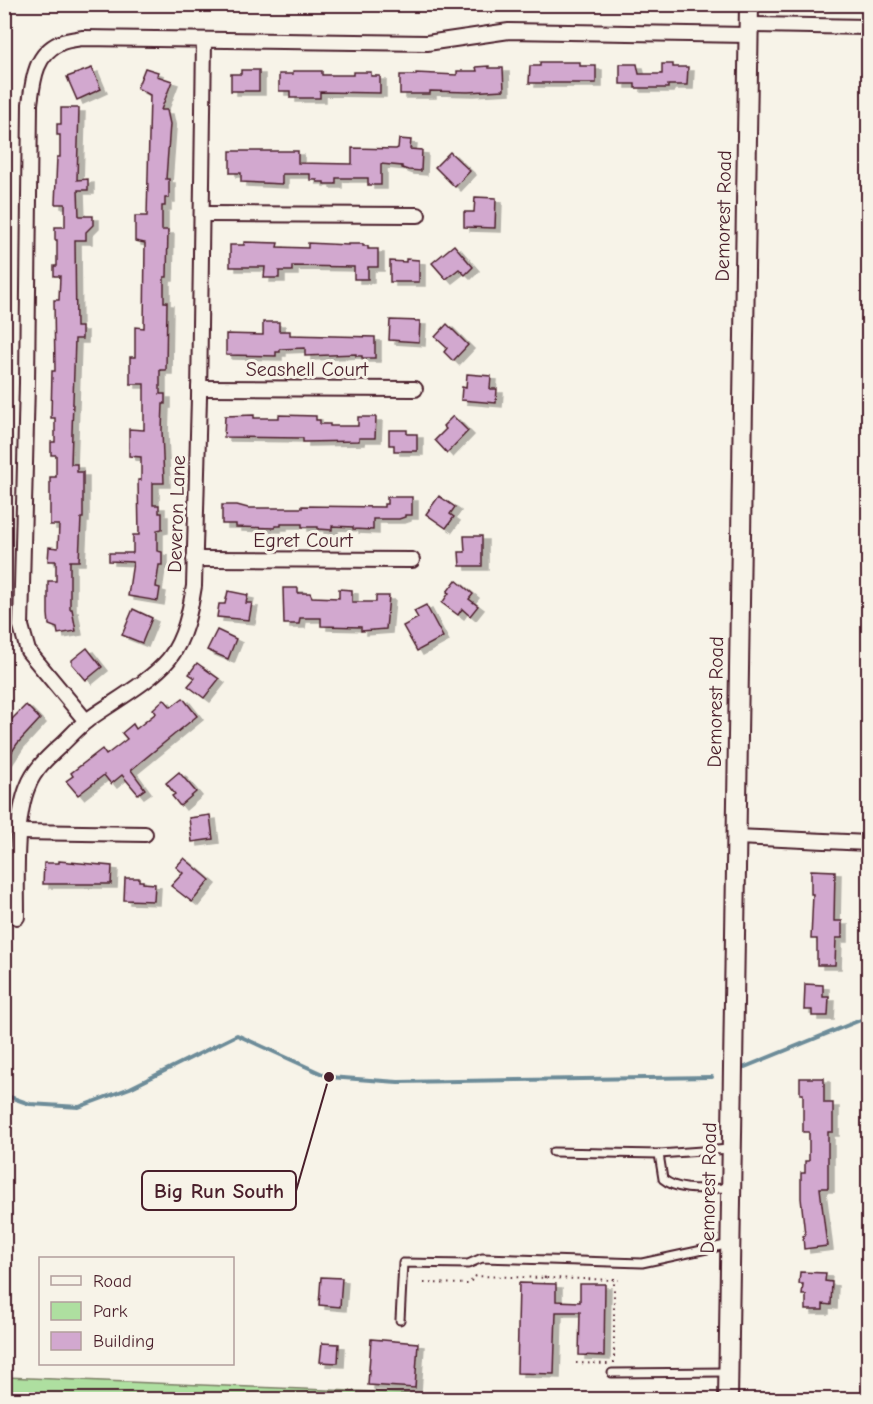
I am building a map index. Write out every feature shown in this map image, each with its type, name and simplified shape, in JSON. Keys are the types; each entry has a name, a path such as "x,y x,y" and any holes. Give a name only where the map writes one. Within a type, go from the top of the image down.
{"street":[{"name":"Demorest Road","path":"728,1400 749,4"},
{"path":"86,721 28,651 21,626 27,393 30,104 36,66 49,50 60,43 83,38 427,43 509,31 868,27"},
{"name":"Deveron Lane","path":"16,917 20,832 28,784 37,770 86,721 169,659 182,637 190,611 194,586 199,388 204,41"},
{"path":"202,214 418,215"},
{"name":"Seashell Court","path":"199,388 415,389"},
{"name":"Egret Court","path":"194,560 412,560"},
{"path":"20,832 145,834"},
{"path":"736,837 868,843"}],"lane":[{"path":"553,1152 659,1154 731,1149"},
{"path":"659,1154 663,1179 669,1184 684,1188 731,1188"},
{"path":"400,1320 403,1263 468,1264 482,1258 642,1263 730,1244"},
{"path":"612,1373 728,1372"}],"path":[{"path":"424,1282 468,1284 476,1276 619,1280"},
{"path":"544,1277 544,1284"},
{"path":"576,1363 614,1364 614,1279"}],"green space":[{"path":"5,1377 550,1399 5,1400"}],"building":[{"path":"540,62 580,62 580,66 596,66 596,83 529,83 530,66 540,66"},
{"path":"620,64 637,64 639,74 662,74 662,64 688,67 687,85 668,85 668,88 635,88 635,84 620,84"},
{"path":"489,66 489,68 503,68 504,90 430,91 430,94 400,94 400,75 416,75 416,73 457,75 457,71 477,71 476,67"},
{"path":"92,68 101,89 77,100 67,77"},
{"path":"145,68 158,72 157,76 172,81 161,110 167,110 170,124 166,179 169,179 169,198 165,198 165,206 162,206 162,230 168,230 167,277 164,277 164,302 167,302 166,370 160,370 160,394 165,394 162,430 164,483 153,483 153,505 159,505 159,513 162,513 162,529 157,530 157,551 162,552 162,565 159,565 156,587 160,588 158,601 128,596 133,562 109,561 109,553 133,553 133,535 139,535 138,480 141,480 141,457 129,456 129,429 144,430 144,384 130,384 130,357 135,357 135,327 144,328 145,243 135,241 135,216 147,216 150,95 137,88"},
{"path":"241,70 259,70 259,91 231,91 231,74 241,74"},
{"path":"293,71 322,71 322,75 353,75 353,72 371,72 371,76 380,76 380,93 320,92 320,98 290,98 290,91 279,91 279,74 293,74"},
{"path":"61,108 79,108 77,180 88,179 88,190 78,190 79,216 93,216 93,225 86,232 86,240 75,240 76,327 82,327 82,339 75,339 71,464 77,464 77,472 83,472 83,518 81,518 79,561 70,561 70,609 72,609 76,631 58,634 57,628 49,625 48,614 48,581 56,581 56,561 48,561 49,547 58,548 59,525 50,525 50,477 56,477 56,455 51,455 51,442 55,442 55,418 51,418 52,371 55,371 54,300 59,300 60,276 54,276 54,266 57,266 55,227 65,227 65,204 55,204 57,157 60,157 60,135 57,135 57,124 61,124"},
{"path":"399,139 411,140 410,149 422,150 421,171 381,164 381,185 368,185 368,178 336,178 336,184 324,184 317,180 310,180 310,174 282,174 282,184 241,182 241,173 230,173 230,151 298,151 298,163 352,164 352,148 396,149"},
{"path":"450,152 470,171 455,187 435,167"},
{"path":"475,197 496,198 495,228 464,227 464,212 474,212"},
{"path":"244,242 278,243 277,247 308,248 308,243 363,244 363,246 368,246 368,249 378,249 378,267 368,267 368,279 354,279 354,267 292,266 292,271 279,271 279,278 264,278 265,267 230,267 230,245 244,245"},
{"path":"454,245 473,267 465,275 459,269 446,279 432,263"},
{"path":"406,259 419,260 419,282 390,282 390,261 406,262"},
{"path":"390,320 420,321 419,342 389,340"},
{"path":"263,322 279,322 279,331 290,331 290,335 375,337 375,358 362,358 356,354 305,356 305,348 280,349 280,352 276,352 276,356 226,355 226,334 263,335"},
{"path":"447,324 468,345 453,361 444,352 447,348 435,337"},
{"path":"467,374 491,376 490,389 497,389 496,403 461,400 462,387 466,388"},
{"path":"254,415 254,418 279,418 279,415 316,416 320,424 330,424 330,426 358,426 358,417 376,417 375,438 359,438 359,441 303,442 303,438 224,437 225,416"},
{"path":"453,416 468,431 447,453 435,440 446,429 443,426"},
{"path":"389,430 407,430 407,434 417,434 417,451 394,451 394,445 389,445"},
{"path":"439,496 455,507 450,514 454,517 446,528 426,514"},
{"path":"387,497 412,497 412,515 405,515 399,519 373,519 373,530 332,526 332,530 318,529 318,527 302,527 302,524 281,524 275,528 236,527 236,524 222,524 222,505 248,508 384,507 384,504 387,504"},
{"path":"464,536 482,536 482,566 460,566 459,552 465,552"},
{"path":"456,580 473,594 469,599 478,606 470,616 462,609 458,615 442,603"},
{"path":"283,588 298,588 298,593 310,593 312,597 339,598 339,589 352,590 352,602 376,602 376,596 389,596 386,629 361,631 361,627 321,626 321,618 300,618 299,624 284,624"},
{"path":"228,591 248,595 246,603 252,603 249,620 217,617 219,604 225,604"},
{"path":"426,605 443,637 417,651 403,626 418,618 414,611"},
{"path":"133,609 152,618 142,643 122,635"},
{"path":"217,630 236,639 228,659 207,650"},
{"path":"87,648 102,667 86,680 72,664 72,660"},
{"path":"197,663 219,679 204,698 188,686 195,678 189,674"},
{"path":"183,698 197,716 131,770 145,789 138,794 122,775 111,784 104,775 78,795 66,781 73,776 71,773 102,749 106,755 127,739 122,733 133,724 136,729 156,713 153,709 164,699 171,707"},
{"path":"26,705 40,719 17,744 4,764 4,727"},
{"path":"179,772 196,792 180,806 172,796 175,794 166,783"},
{"path":"210,815 213,839 192,842 189,818"},
{"path":"184,858 210,880 192,902 171,886 183,873 176,867"},
{"path":"59,861 112,866 111,884 43,884 44,863 59,863"},
{"path":"811,870 835,871 834,921 842,921 842,938 836,938 835,965 817,965 817,939 811,939 813,894 811,894"},
{"path":"125,878 139,878 139,881 143,883 155,884 154,901 124,900"},
{"path":"805,984 823,985 823,997 829,997 828,1016 812,1016 812,1010 804,1010"},
{"path":"800,1078 824,1078 824,1103 833,1103 833,1132 828,1132 828,1188 820,1188 827,1246 804,1249 801,1173 805,1173 805,1161 809,1161 809,1132 803,1132 803,1094 800,1094"},
{"path":"800,1272 826,1273 825,1281 832,1282 831,1305 823,1304 823,1310 806,1310 806,1295 802,1295 803,1284 799,1284"},
{"path":"321,1277 342,1278 340,1307 319,1305"},
{"path":"519,1283 556,1284 556,1301 580,1302 580,1284 605,1284 604,1356 579,1355 580,1312 556,1312 554,1374 517,1373"},
{"path":"371,1339 418,1343 415,1388 368,1385"},
{"path":"322,1343 339,1344 338,1363 320,1362"}],"waterway":[{"path":"745,1067 868,1017"},
{"path":"4,1095 30,1104 79,1107 130,1088 237,1035 329,1077 398,1082 712,1077"}],"place":[{"name":"Big Run South","path":"329,1077"}]}
